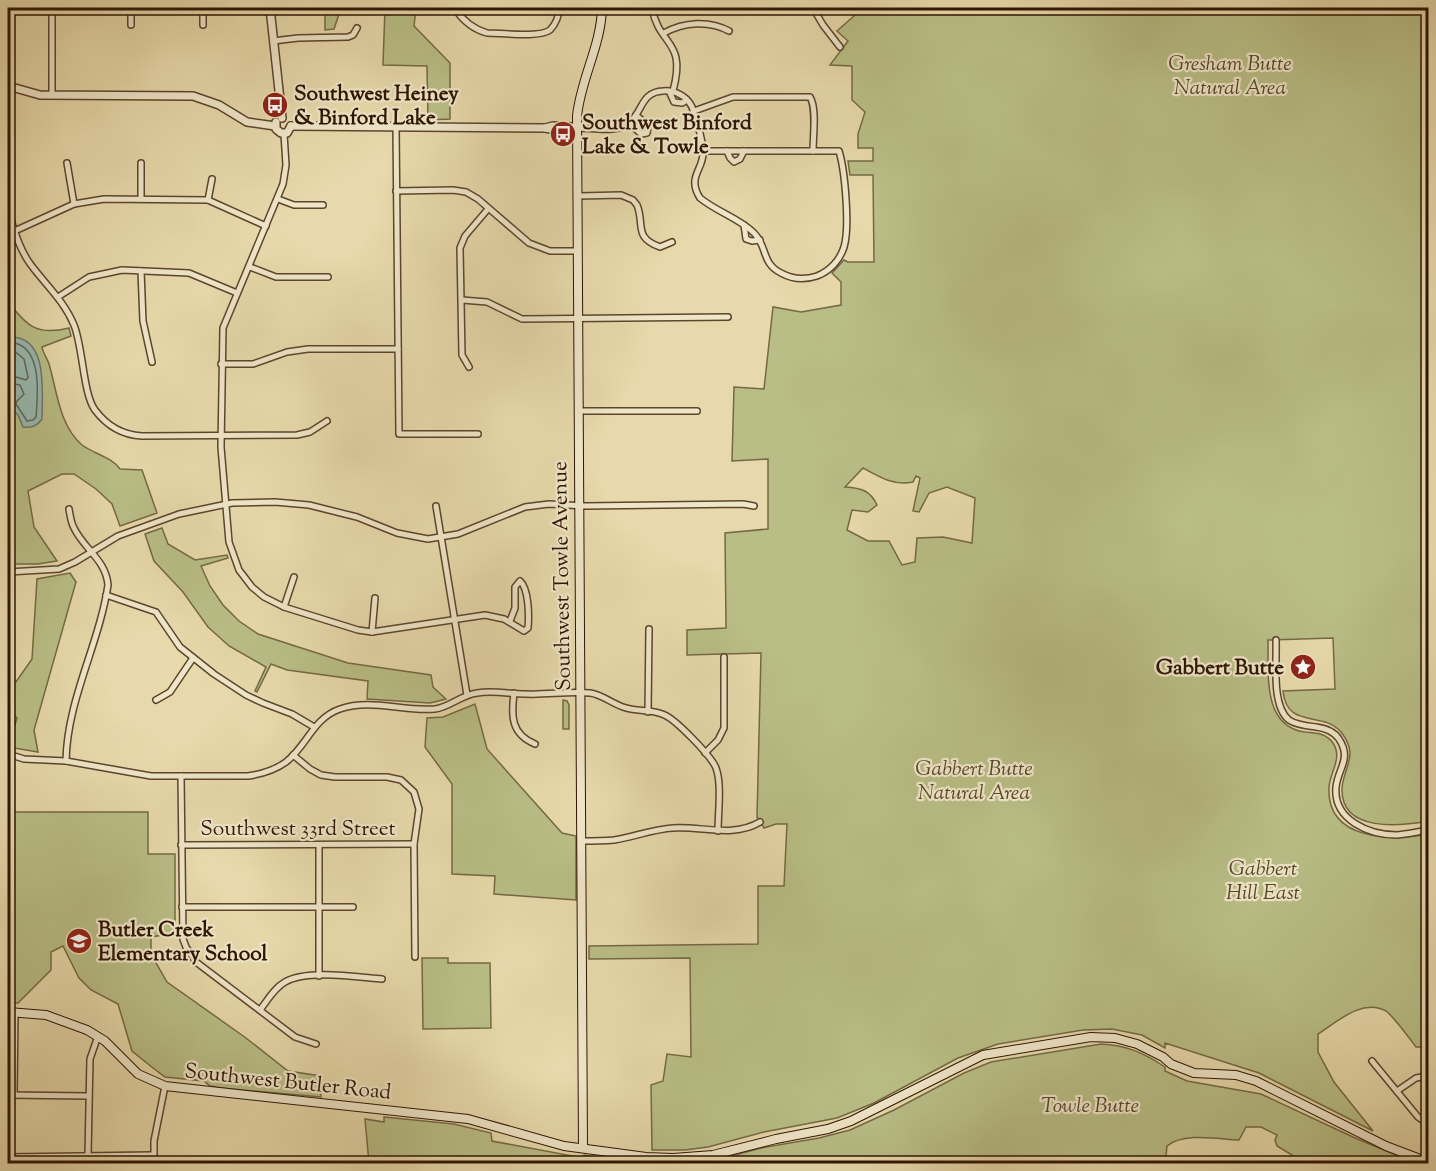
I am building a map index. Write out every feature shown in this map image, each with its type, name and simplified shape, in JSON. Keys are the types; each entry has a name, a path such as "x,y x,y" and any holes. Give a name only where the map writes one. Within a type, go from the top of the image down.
{"main road":[{"name":"Southwest Towle Avenue","path":"583,1148 578,505 578,128 579,100 598,41 602,8"},
{"name":"Southwest Butler Road","path":"11,1012 46,1015 98,1036 138,1074 165,1086 468,1119 555,1144 646,1157 673,1158 713,1155 828,1129 851,1121 983,1055 1102,1037 1137,1044 1163,1057 1171,1064 1194,1073 1236,1075 1256,1081 1386,1146 1428,1162"}],"street":[{"path":"52,8 52,95"},
{"path":"130,25 131,8"},
{"path":"203,8 204,25"},
{"path":"270,8 282,118"},
{"path":"456,10 469,25 487,33 538,34 550,30 555,24 559,8"},
{"path":"652,8 655,20 674,50 677,60 678,71 671,91 674,102 682,103 687,100"},
{"path":"813,8 823,26 840,47"},
{"path":"664,33 688,24 718,25 729,31"},
{"path":"273,41 348,37 354,35 357,28"},
{"path":"8,86 32,94 193,96 219,105 247,122 275,126"},
{"path":"291,126 613,128 629,123 649,94 671,91 687,100 694,111 703,151 694,179 697,193 704,201 744,225 760,240 770,266 790,277 815,277 834,264 844,247 846,232 845,173 839,151 703,151"},
{"path":"694,111 733,97 810,97 813,108 813,151"},
{"path":"629,123 641,134 647,133 648,126 636,115"},
{"path":"275,126 282,118"},
{"path":"282,118 288,120 291,126"},
{"path":"275,126 278,132 284,134"},
{"path":"284,134 291,126"},
{"path":"396,127 399,434 478,434"},
{"path":"284,134 286,170 278,199 223,328 221,434 224,504 229,543 239,570 258,592 284,607 358,630 372,632 485,615 510,621 524,631 528,628 525,587 520,581 515,587 515,608 510,621"},
{"path":"727,151 729,158 734,162 740,159 744,151"},
{"path":"67,163 74,204"},
{"path":"141,163 141,199"},
{"path":"208,200 212,179"},
{"path":"396,191 460,191 472,195 537,247 578,251"},
{"path":"579,196 628,197 637,205 641,231 647,241 660,247 672,242"},
{"path":"8,234 74,204 104,199 208,200 266,226"},
{"path":"278,199 294,205 323,205"},
{"path":"469,367 462,355 460,248 462,242 488,209"},
{"path":"8,210 14,231 27,259 58,297 76,330 89,394 95,410 120,432 142,436 297,435 310,432 327,421"},
{"path":"744,225 746,239 760,240"},
{"path":"250,267 276,277 328,277"},
{"path":"58,297 83,280 115,270 189,273 237,293"},
{"path":"141,270 142,321 153,363"},
{"path":"462,300 487,302 522,319 728,317"},
{"path":"221,364 253,364 287,352 308,349 398,349"},
{"path":"578,411 697,411"},
{"path":"8,572 59,569 118,536 179,514 224,504 254,502 309,505 357,517 406,536 428,539 458,534 525,507 549,504 743,504 754,506"},
{"path":"436,506 467,695"},
{"path":"66,761 70,717 106,595 107,577 100,562 73,527 69,509"},
{"path":"284,607 294,577"},
{"path":"106,595 156,612 175,641 193,658 246,695 292,714 314,727"},
{"path":"372,632 375,598"},
{"path":"648,712 649,629"},
{"path":"1276,640 1276,692 1285,715 1289,720 1300,724 1330,731 1338,736 1345,751 1336,786 1343,813 1358,825 1386,834 1408,834 1428,830"},
{"path":"705,753 718,740 724,728 724,657"},
{"path":"156,700 170,692 193,658"},
{"path":"8,754 24,759 66,761 139,774 248,776 262,774 281,765 293,755 314,727 325,717 350,706 370,704 436,709 467,695 489,691 524,694 580,692 597,694 624,707 662,714 674,720 705,753 713,763 718,775 718,831"},
{"path":"514,693 512,713 516,727 522,739 535,744"},
{"path":"293,755 321,775 387,777 401,780 414,792 419,809 414,844 415,957"},
{"path":"181,776 183,939 190,955 207,971 295,1037 316,1044"},
{"path":"581,841 613,840 671,828 718,831 747,828 760,822"},
{"name":"Southwest 33rd Street","path":"181,845 414,844"},
{"path":"319,845 319,976"},
{"path":"183,907 354,907"},
{"path":"260,1010 277,988 296,977 358,975 382,979"},
{"path":"11,1012 11,1094 88,1096"},
{"path":"88,1155 90,1059 98,1036"},
{"path":"1372,1061 1418,1118 1428,1124"},
{"path":"1397,1091 1416,1078 1428,1076"},
{"path":"154,1164 152,1155 165,1086"},
{"path":"8,1157 26,1160 88,1155 152,1155"}],"green space":[{"path":"325,8 341,8 334,29 325,30"},
{"path":"385,8 416,8 414,26 450,63 450,119 428,120 427,66 383,65"},
{"path":"863,8 1428,8 1428,821 1389,825 1362,820 1351,813 1344,803 1342,789 1350,755 1347,740 1333,726 1291,711 1283,691 1335,689 1333,638 1268,640 1270,695 1274,708 1291,728 1324,735 1336,749 1336,760 1329,787 1331,805 1338,818 1364,833 1380,836 1428,834 1428,1047 1416,1047 1386,1011 1377,1008 1359,1009 1318,1034 1318,1052 1334,1082 1373,1131 1259,1073 1165,1043 1165,1048 1142,1035 1112,1029 1083,1030 998,1044 958,1058 874,1103 837,1118 764,1132 708,1147 652,1150 651,1085 663,1081 667,1054 691,1057 690,958 589,959 589,946 758,944 758,886 784,886 787,824 776,824 764,828 757,817 761,653 687,655 687,630 726,628 725,533 768,529 768,459 732,461 734,387 764,389 773,307 801,312 841,305 841,282 832,273 844,260 874,262 873,175 850,175 848,161 873,161 873,148 858,148 858,134 865,112 852,100 852,66 830,65 848,41 837,31","holes":["863,468 887,480 899,483 913,482 916,476 920,478 913,511 919,512 929,493 947,487 975,498 972,543 943,537 917,538 915,562 902,565 889,541 868,541 847,530 852,510 868,512 877,505 864,491 845,487"]},
{"path":"8,301 33,327 48,331 69,328 71,336 42,347 68,428 82,445 112,461 120,469 142,470 157,513 120,526 112,504 96,489 74,474 62,474 28,491 34,527 57,561 38,564 8,564"},
{"path":"162,528 168,544 195,560 227,555 228,558 201,566 210,586 223,605 239,621 258,634 348,663 431,675 433,687 446,699 430,703 367,699 368,681 287,670 271,664 257,692 255,691 266,667 229,646 208,627 183,592 154,561 145,534"},
{"path":"70,573 76,582 34,730 38,752 8,747 17,718 8,708 8,693 13,686 8,680 8,675 16,682 32,659 37,579"},
{"path":"563,700 569,705 569,729 563,729"},
{"path":"475,704 487,749 562,833 576,836 576,900 494,894 495,876 452,874 452,784 425,747 427,718 443,717"},
{"name":"Butler Creek Elementary School","path":"8,812 148,812 148,854 175,854 175,933 151,937 151,954 167,982 288,1071 321,1076 321,1097 221,1088 210,1086 204,1081 165,1077 132,1051 118,1004 91,990 79,978 63,946 51,952 51,970 18,1003 8,1003"},
{"path":"422,958 448,958 448,963 490,963 491,1028 423,1029"},
{"name":"Towle Butte","path":"1101,1044 1119,1046 1142,1054 1165,1067 1165,1071 1187,1081 1261,1094 1355,1138 1416,1163 1305,1163 1277,1146 1275,1140 1277,1135 1261,1127 1246,1127 1239,1140 1202,1137 1174,1142 1167,1146 1168,1163 705,1163 761,1148 850,1130 964,1073 991,1062"},
{"path":"384,1117 454,1124 491,1133 492,1141 583,1158 584,1155 634,1163 369,1163 365,1119 384,1122"}],"water":[{"path":"8,337 21,339 31,345 37,355 42,380 42,419 32,427 23,427 18,415 8,405"}],"place":[{"name":"Southwest Heiney & Binford Lake","path":"275,105"},
{"name":"Southwest Binford Lake & Towle","path":"563,134"},
{"name":"Gabbert Butte","path":"1303,667"},
{"name":"Butler Creek Elementary School","path":"79,941"}],"park label":[{"name":"Gresham Butte Natural Area","path":"1230,75"},
{"name":"Gabbert Butte Natural Area","path":"974,780"},
{"name":"Gabbert Hill East","path":"1263,880"}]}
